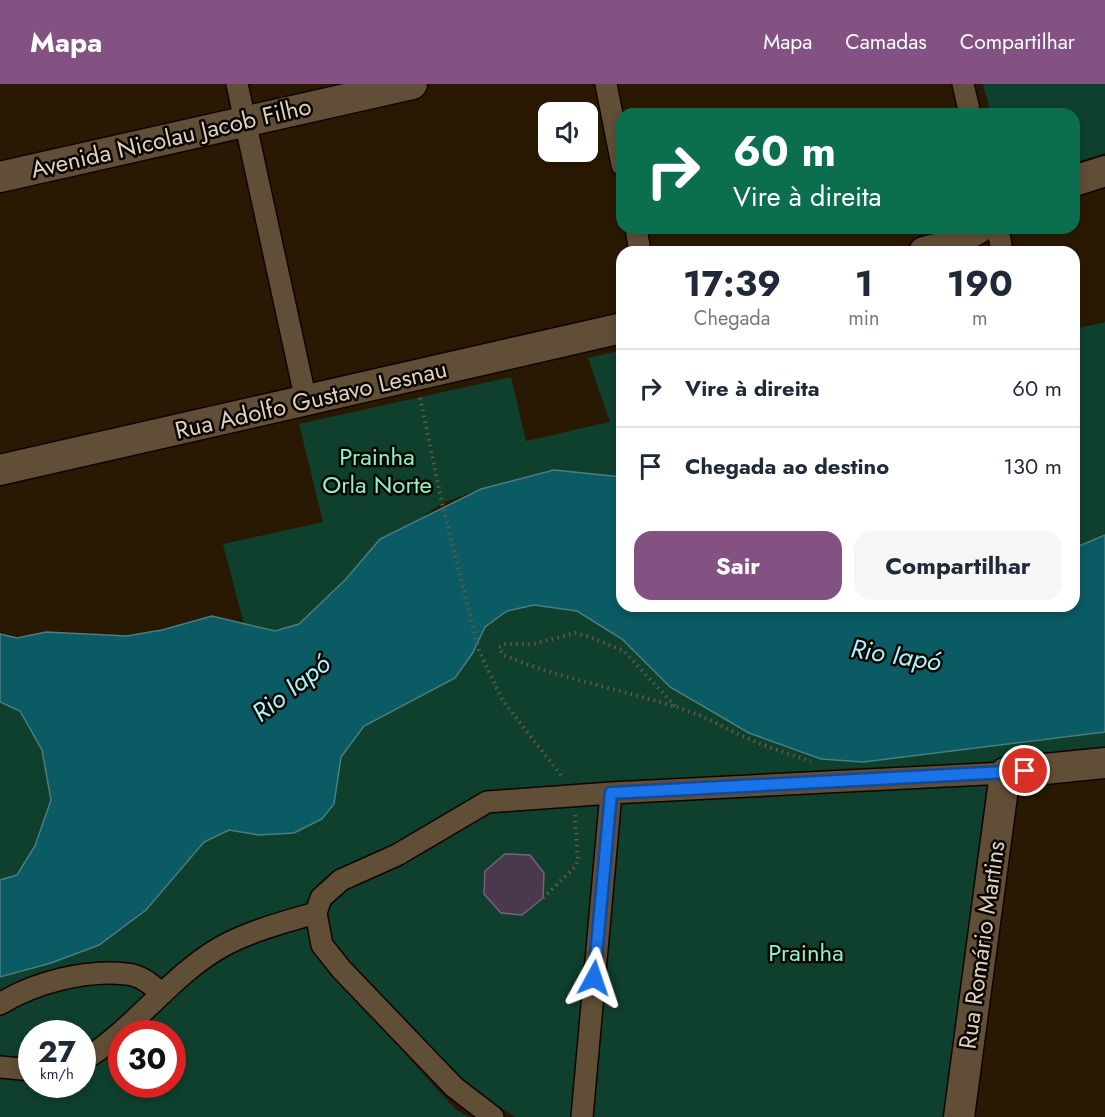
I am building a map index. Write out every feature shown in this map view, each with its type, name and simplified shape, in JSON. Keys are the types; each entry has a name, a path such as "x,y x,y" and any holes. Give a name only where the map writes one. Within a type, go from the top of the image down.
{"street":[{"path":"237,84 306,401"},
{"name":"Avenida Nicolau Jacob Filho","path":"0,177 412,84"},
{"path":"606,84 616,135"},
{"path":"963,84 969,108"},
{"path":"1080,179 1105,171"},
{"path":"946,246 969,234"},
{"name":"Rua Adolfo Gustavo Lesnau","path":"0,470 616,329"},
{"path":"493,1117 454,1087 341,969 322,945 316,914 321,898 341,880 397,855 487,802 611,793 1005,773 1105,763"},
{"name":"Rua Romário Martins","path":"959,1117 1005,773"},
{"path":"582,1117 611,793"},
{"path":"96,1051 221,947 253,933 316,914"},
{"path":"0,1004 15,995 35,988 91,975 126,974 147,981 162,994"},
{"path":"0,1067 18,1069"}],"path":[{"path":"414,377 442,503 479,651"},
{"path":"675,706 624,651 590,637 575,633 533,644 504,644 500,647 503,655 537,669 675,706 782,753 822,764 829,769 834,782"}],"green space":[{"path":"983,84 1105,84 1105,153 1080,161 1080,108 989,108"},
{"path":"1105,322 1105,535 1080,545 1080,328"},
{"name":"Prainha Orla Norte","path":"616,351 616,476 554,470 481,489 442,503 420,519 380,539 346,579 299,624 275,631 244,624 223,544 323,522 299,424 511,377 526,441 610,422 588,358"},
{"path":"534,605 577,611 622,639 670,687 749,733 1058,739 1105,732 1105,760 487,798 313,910 315,954 455,1109 469,1117 0,1117 0,978 51,963 99,945 146,910 204,842 229,830 259,835 334,804 341,757 364,726 455,678 472,654 485,627 507,611"},
{"path":"0,702 20,711 42,750 51,800 35,846 17,875 0,880"},
{"name":"Prainha","path":"995,781 953,1117 516,1117 476,1094 334,944 325,915 331,900 349,884 430,850 488,813 513,808"}],"water":[{"name":"Rio Iapó","path":"554,470 616,476 616,612 1080,612 1080,545 1105,535 1105,732 863,762 821,759 749,733 670,687 622,639 577,611 534,605 507,611 485,627 472,654 455,678 364,726 341,757 334,804 322,819 294,833 259,835 229,830 204,842 146,910 99,945 51,963 0,977 0,880 17,875 35,846 51,800 42,750 20,711 0,702 0,634 17,638 46,632 127,636 162,630 212,616 275,631 299,624 346,579 380,539 481,489"}],"building":[{"path":"505,854 530,855 544,873 543,898 522,915 501,913 484,894 485,871"}],"route":[{"path":"594,978 611,793 1025,771"}]}
